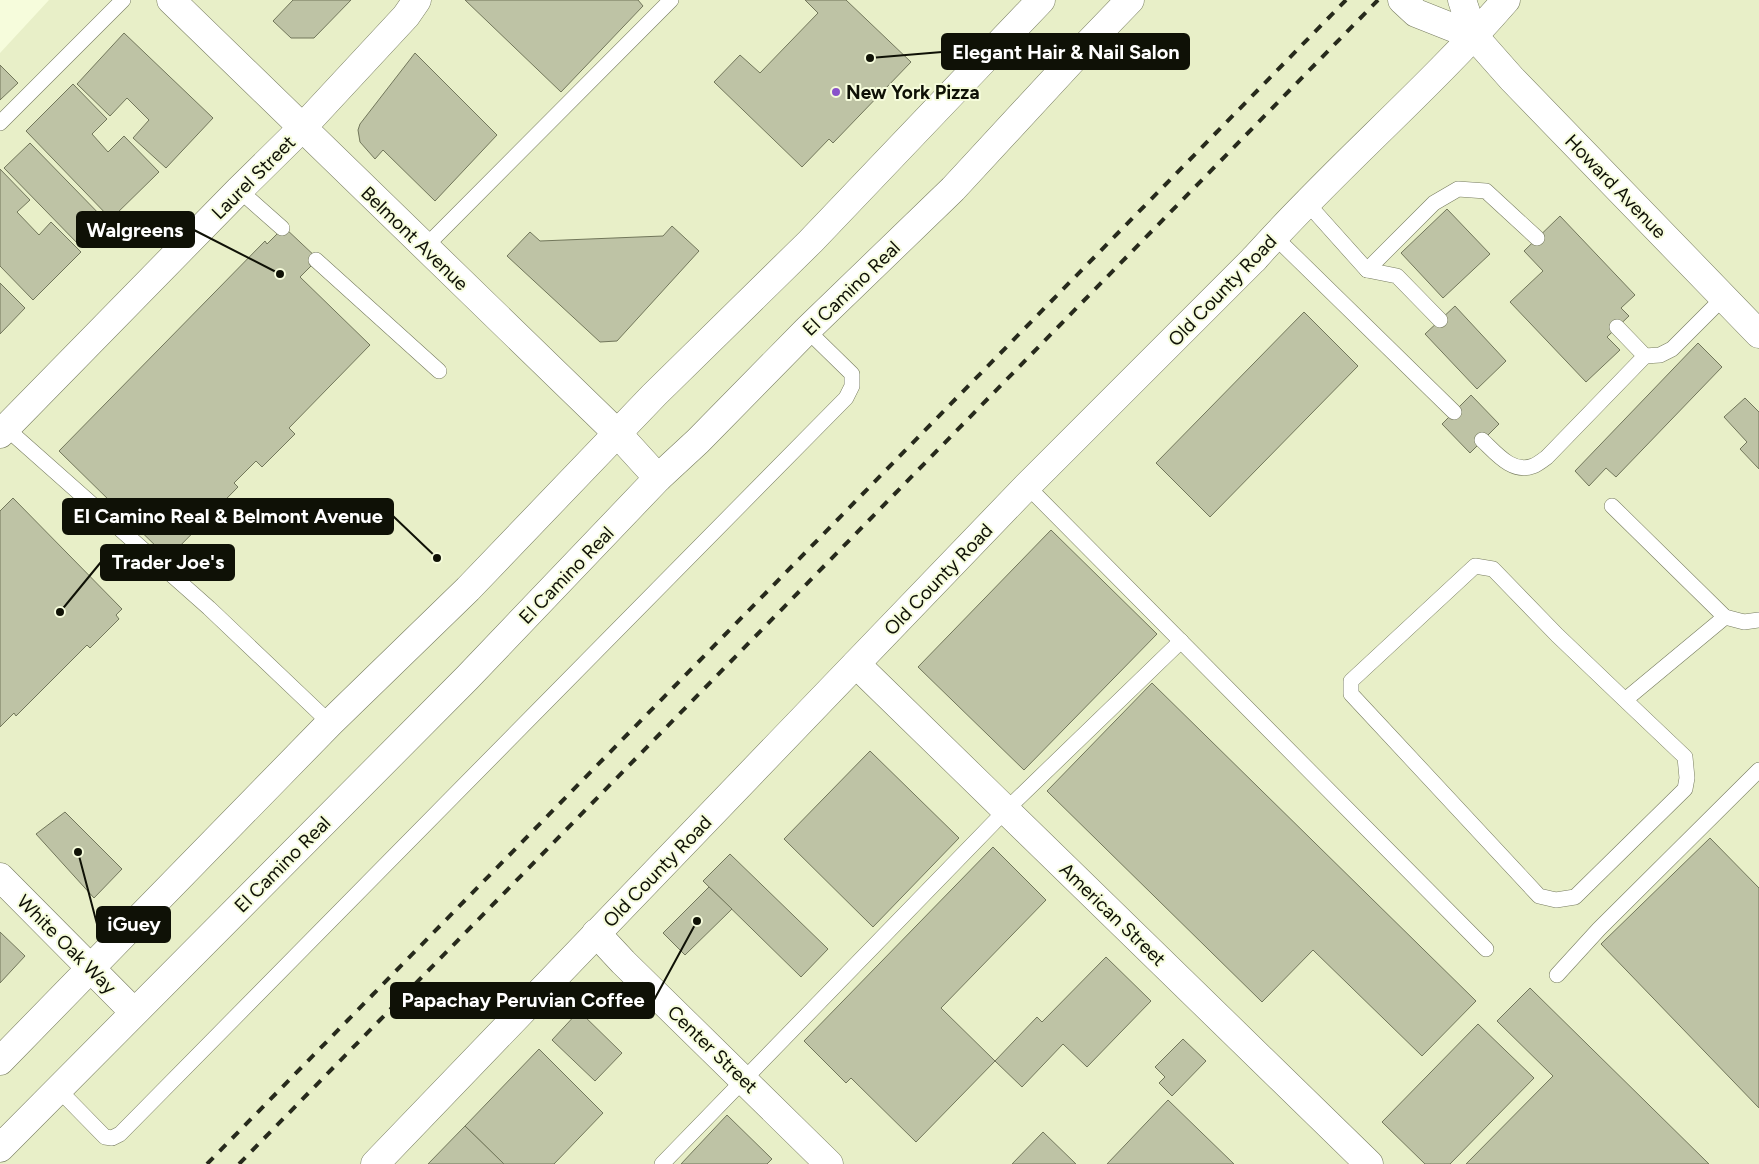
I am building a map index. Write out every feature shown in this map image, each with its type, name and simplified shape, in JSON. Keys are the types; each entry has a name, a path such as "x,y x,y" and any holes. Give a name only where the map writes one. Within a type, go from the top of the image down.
{"street":[{"name":"Belmont Avenue","path":"171,0 617,433 658,478"},
{"name":"Laurel Street","path":"3,431 302,128 406,16 417,0"},
{"path":"0,1061 330,723 468,589 617,433 818,234 1041,0"},
{"name":"El Camino Real","path":"0,1148 467,678 658,478 698,441 807,330 953,189 1130,0"},
{"name":"Howard Avenue","path":"1402,0 1416,13 1474,36"},
{"name":"Howard Avenue","path":"1462,0 1474,36 1512,79 1759,334"},
{"name":"Old County Road","path":"375,1164 1027,486 1474,36 1506,0"},
{"name":"American Street","path":"856,664 1369,1164"},
{"name":"White Oak Way","path":"0,877 134,1012"},
{"name":"Center Street","path":"596,933 623,962 830,1164"}],"lane":[{"path":"0,123 123,0"},
{"path":"425,247 670,0"},
{"path":"1367,270 1434,203 1458,189 1486,191 1537,238"},
{"path":"239,190 282,228"},
{"path":"1307,203 1367,270 1397,276 1440,320"},
{"path":"1274,236 1454,412"},
{"path":"316,260 438,371"},
{"path":"1482,440 1505,462 1517,467 1533,466 1547,457 1645,356 1660,355 1672,350 1724,297"},
{"path":"1617,327 1645,356"},
{"path":"58,1089 105,1137 112,1138 120,1134 134,1120 846,398 852,386 852,374 807,330"},
{"path":"3,431 209,608 330,723"},
{"path":"1027,486 1486,949"},
{"path":"1612,506 1725,617 1744,622 1759,620"},
{"path":"1475,566 1493,569 1557,635 1625,700 1685,757 1687,778 1685,789 1575,897 1556,900 1539,896 1351,694 1350,681 1475,566"},
{"path":"1625,700 1725,617"},
{"path":"662,1164 743,1078 1006,810 1181,641"},
{"path":"1557,975 1599,929 1759,770"}],"shaded area":[{"path":"49,0 1759,0 1759,1164 0,1164 0,53"}],"building":[{"path":"293,0 351,0 314,38 291,38 273,21"},
{"path":"465,0 638,0 643,6 561,92"},
{"path":"805,0 846,0 911,62 833,143 829,139 802,167 714,82 740,55 760,73 818,13"},
{"path":"124,33 213,118 166,168 133,138 149,120 127,98 110,116 77,84"},
{"path":"415,53 497,135 435,201 383,150 375,159 360,142 358,130 360,124"},
{"path":"0,65 18,83 0,100"},
{"path":"73,84 107,119 92,134 108,152 124,136 159,172 111,219 26,131"},
{"path":"30,143 107,222 81,247 4,168"},
{"path":"0,169 30,200 17,212 39,235 51,222 81,252 33,300 0,266"},
{"path":"1447,209 1490,254 1443,298 1401,253"},
{"path":"1560,216 1635,295 1621,308 1629,316 1607,337 1620,350 1586,382 1510,302 1543,271 1524,251"},
{"path":"672,226 699,251 617,341 600,342 507,256 530,232 540,241 663,236"},
{"path":"284,227 318,259 300,277 370,345 289,428 295,434 262,467 256,461 234,483 238,487 168,558 59,451 265,241 267,244"},
{"path":"0,283 25,308 0,334"},
{"path":"1455,306 1506,361 1477,389 1425,334"},
{"path":"1304,312 1358,366 1210,517 1156,463"},
{"path":"1698,343 1722,367 1616,477 1606,468 1589,486 1575,471"},
{"path":"1471,395 1499,424 1470,453 1442,424"},
{"path":"1745,398 1759,412 1759,469 1740,449 1747,442 1724,417"},
{"path":"13,498 122,609 116,615 119,619 90,648 87,645 16,716 14,713 0,727 0,511"},
{"path":"1051,530 1157,634 1024,770 918,667"},
{"path":"1152,683 1476,1001 1422,1056 1313,950 1262,1002 1047,791"},
{"path":"870,751 959,838 873,927 784,839"},
{"path":"65,812 122,869 94,898 36,834"},
{"path":"1710,838 1759,888 1759,1108 1601,944"},
{"path":"993,847 1046,900 941,1008 995,1061 916,1142 851,1078 846,1083 804,1041"},
{"path":"730,854 828,949 801,977 703,881"},
{"path":"709,887 732,909 685,955 663,933"},
{"path":"0,932 25,956 0,983"},
{"path":"1106,957 1151,1001 1087,1067 1063,1044 1022,1087 995,1061 1037,1017 1042,1022"},
{"path":"1530,988 1709,1164 1466,1164 1553,1076 1497,1021"},
{"path":"579,1011 622,1053 595,1081 552,1040"},
{"path":"1478,1024 1534,1078 1450,1164 1425,1164 1382,1122"},
{"path":"1183,1039 1206,1061 1172,1096 1159,1083 1165,1077 1155,1067"},
{"path":"539,1049 603,1113 554,1164 504,1164 465,1126"},
{"path":"1168,1100 1234,1164 1107,1164"},
{"path":"727,1115 772,1159 767,1164 681,1164"},
{"path":"465,1126 504,1164 428,1164"},
{"path":"1043,1132 1076,1164 1012,1164"}],"railway":[{"path":"207,1164 1346,0"},
{"path":"239,1164 1378,0"}],"place":[{"name":"Elegant Hair & Nail Salon","path":"870,58"},
{"name":"New York Pizza","path":"836,92"},
{"name":"Walgreens","path":"280,274"},
{"name":"El Camino Real & Belmont Avenue","path":"437,558"},
{"name":"Trader Joe's","path":"60,612"},
{"name":"iGuey","path":"78,852"},
{"name":"Papachay Peruvian Coffee","path":"697,921"}]}
